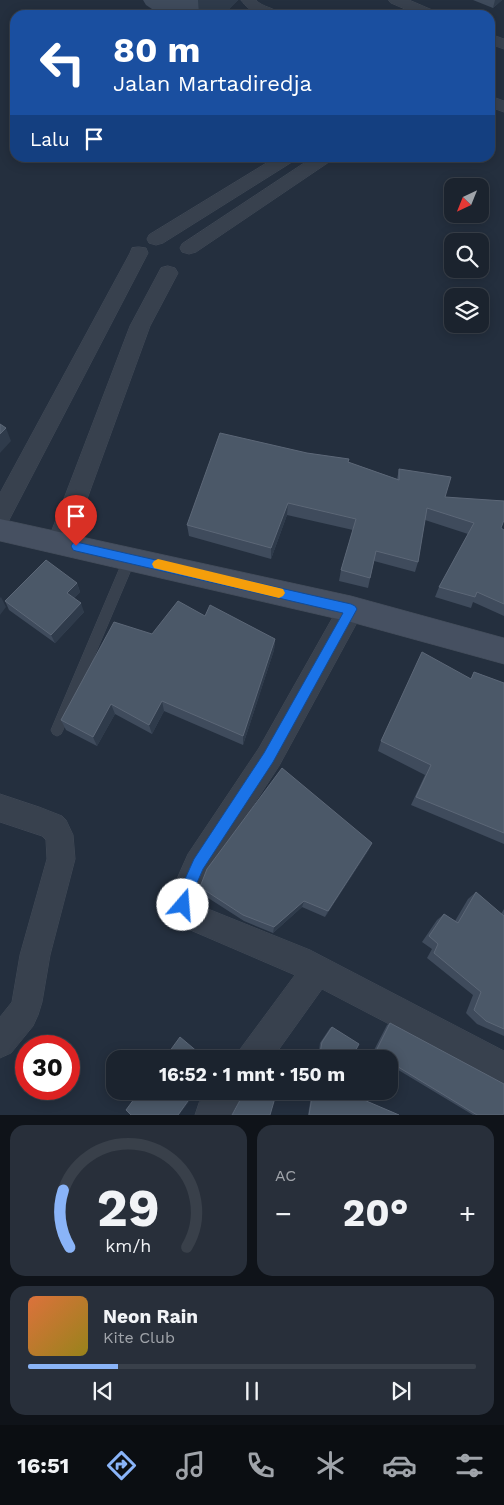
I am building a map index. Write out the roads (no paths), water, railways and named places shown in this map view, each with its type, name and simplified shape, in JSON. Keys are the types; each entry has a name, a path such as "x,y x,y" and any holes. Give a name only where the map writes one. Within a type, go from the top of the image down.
{"main road":[{"path":"0,530 351,609 504,651"}],"street":[{"path":"248,0 254,7 262,10"},
{"path":"396,0 420,10"},
{"path":"0,515 79,363 145,244 280,162"},
{"path":"189,248 317,162"},
{"path":"139,253 140,262 154,272 168,273 185,266 191,257 189,248 176,238 156,239"},
{"path":"59,543 140,326 168,273"},
{"path":"105,319 140,326"},
{"path":"351,609 269,757 202,858 183,899 183,905 198,919 299,961 504,1068"},
{"path":"0,808 46,822 57,831 62,843 61,859 35,955 27,1002 22,1015 0,1042"},
{"path":"259,1050 317,970"},
{"path":"211,1115 222,1100"}],"lane":[{"path":"57,730 130,558"}]}
